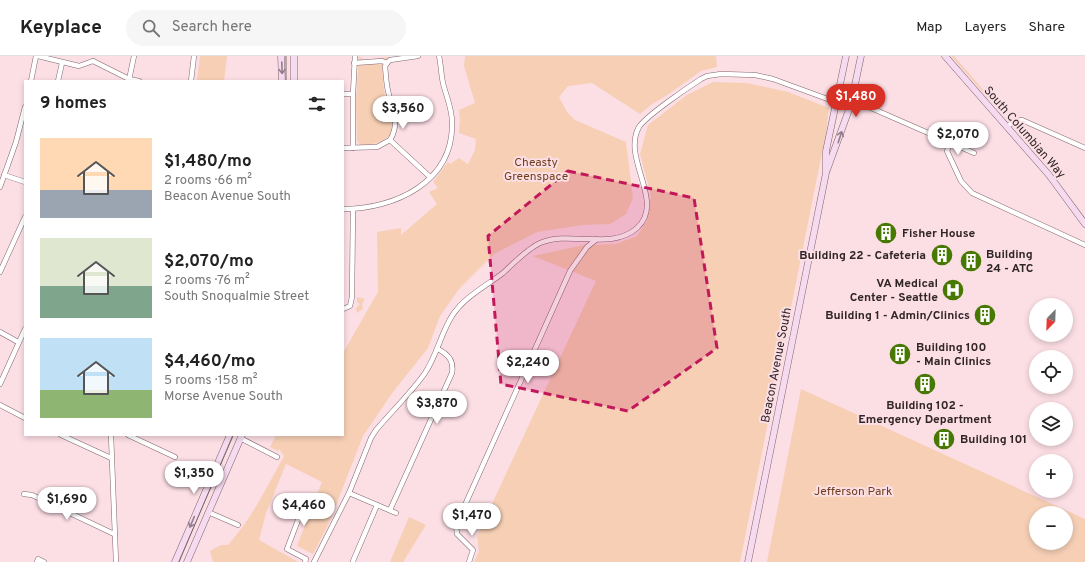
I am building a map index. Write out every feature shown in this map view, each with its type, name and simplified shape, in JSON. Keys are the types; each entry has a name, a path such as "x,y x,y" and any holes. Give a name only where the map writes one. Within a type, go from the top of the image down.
{"main road":[{"path":"282,56 282,80"},
{"path":"294,56 294,80"},
{"name":"Beacon Avenue South","path":"826,173 826,151 846,56"},
{"name":"Beacon Avenue South","path":"748,562 826,173 851,104 861,56"},
{"name":"South Columbian Way","path":"945,56 1058,186 1085,224"},
{"path":"175,562 230,436"},
{"path":"187,562 241,437"}],"street":[{"path":"31,80 37,56 79,66 94,58 129,80 134,56"},
{"path":"191,80 194,56"},
{"path":"353,148 354,56"},
{"path":"344,148 377,147 390,140 394,134 396,120 387,87 385,66 390,60 418,56"},
{"path":"344,209 379,206 402,198 421,186 439,166 448,149 452,128 451,109 443,83 439,56"},
{"path":"354,63 382,61 387,63"},
{"path":"58,80 62,63"},
{"path":"314,562 349,493 376,430 419,380 438,349 448,323 457,310 540,243 559,238 597,239 624,236 637,228 641,224 646,211 647,197 635,154 634,146 637,132 648,117 701,79 707,76 721,74 755,75 779,81 837,102 862,104 974,153"},
{"path":"344,94 353,94"},
{"path":"0,187 20,132 24,112"},
{"path":"1007,126 1016,121 1022,120 1085,148"},
{"path":"390,140 430,177"},
{"path":"950,143 947,151 961,181 972,194 1085,245"},
{"path":"4,175 24,182"},
{"path":"344,309 350,306 352,296 353,209"},
{"path":"0,272 24,219"},
{"path":"468,562 473,550 457,534 455,528 570,271 587,247 597,239"},
{"path":"0,332 18,342"},
{"path":"0,384 18,342 24,333"},
{"path":"390,510 452,373 451,360 448,355 438,349"},
{"path":"0,404 24,417"},
{"path":"63,436 111,458"},
{"path":"111,436 116,562"},
{"path":"130,436 176,457"},
{"path":"241,437 277,457"},
{"path":"349,493 396,513"},
{"path":"24,494 32,495 114,534"},
{"path":"305,562 306,559 287,549 306,499"},
{"path":"354,561 377,505"},
{"path":"208,512 238,525"},
{"path":"37,562 38,559 44,562"}],"highlighted area":[{"path":"568,171 694,198 717,348 628,411 501,384 488,236"}],"green space":[{"path":"200,56 227,56 224,80 197,80"},
{"path":"359,56 364,60 389,57 382,65 383,84 385,96 394,118 394,126 388,137 382,141 368,145 360,145 357,141 356,102"},
{"name":"Cheasty Greenspace","path":"465,56 716,56 717,67 701,71 652,104 640,114 592,83 568,86 559,97 567,112 575,120 626,142 633,198 626,214 610,224 582,225 537,232 494,254 459,289 440,316 428,348 393,392 363,436 329,523 313,554 297,546 322,482 286,464 266,513 259,540 298,562 213,562 210,551 221,545 228,545 237,535 259,502 284,456 279,449 278,451 270,447 276,436 344,436 344,351 378,292 377,232 401,228 401,235 437,204 429,192 438,188 433,182 448,162 450,164 459,158 468,164 475,150 476,139 459,133 459,110 475,103 464,66"},
{"path":"951,56 954,56 992,100 990,100"},
{"path":"713,82 747,83 788,92 829,108 826,133 740,562 474,562 479,551 477,536 596,281 533,256 584,245 616,244 637,236 647,221 651,196 640,154 648,125 687,95"},
{"path":"357,297 365,299 362,304 363,309 357,313 356,308 360,304 357,302"},
{"name":"Jefferson Park","path":"801,389 1029,493 1029,498 1039,498 1057,506 1029,506 1029,550 1073,550 1073,514 1085,519 1085,562 767,562"},
{"path":"409,517 426,525 403,562 390,562"}],"tram line":[{"path":"286,56 286,80"},
{"path":"179,562 233,436"}],"place":[{"name":"Fisher House","path":"886,233"},
{"name":"Building 22 - Cafeteria","path":"942,255"},
{"name":"Building 24 - ATC","path":"971,261"},
{"name":"VA Medical Center - Seattle","path":"953,290"},
{"name":"Building 1 - Admin/Clinics","path":"985,315"},
{"name":"Building 100 - Main Clinics","path":"900,354"},
{"name":"Building 102 - Emergency Department","path":"925,384"},
{"name":"Building 101","path":"944,439"}]}
